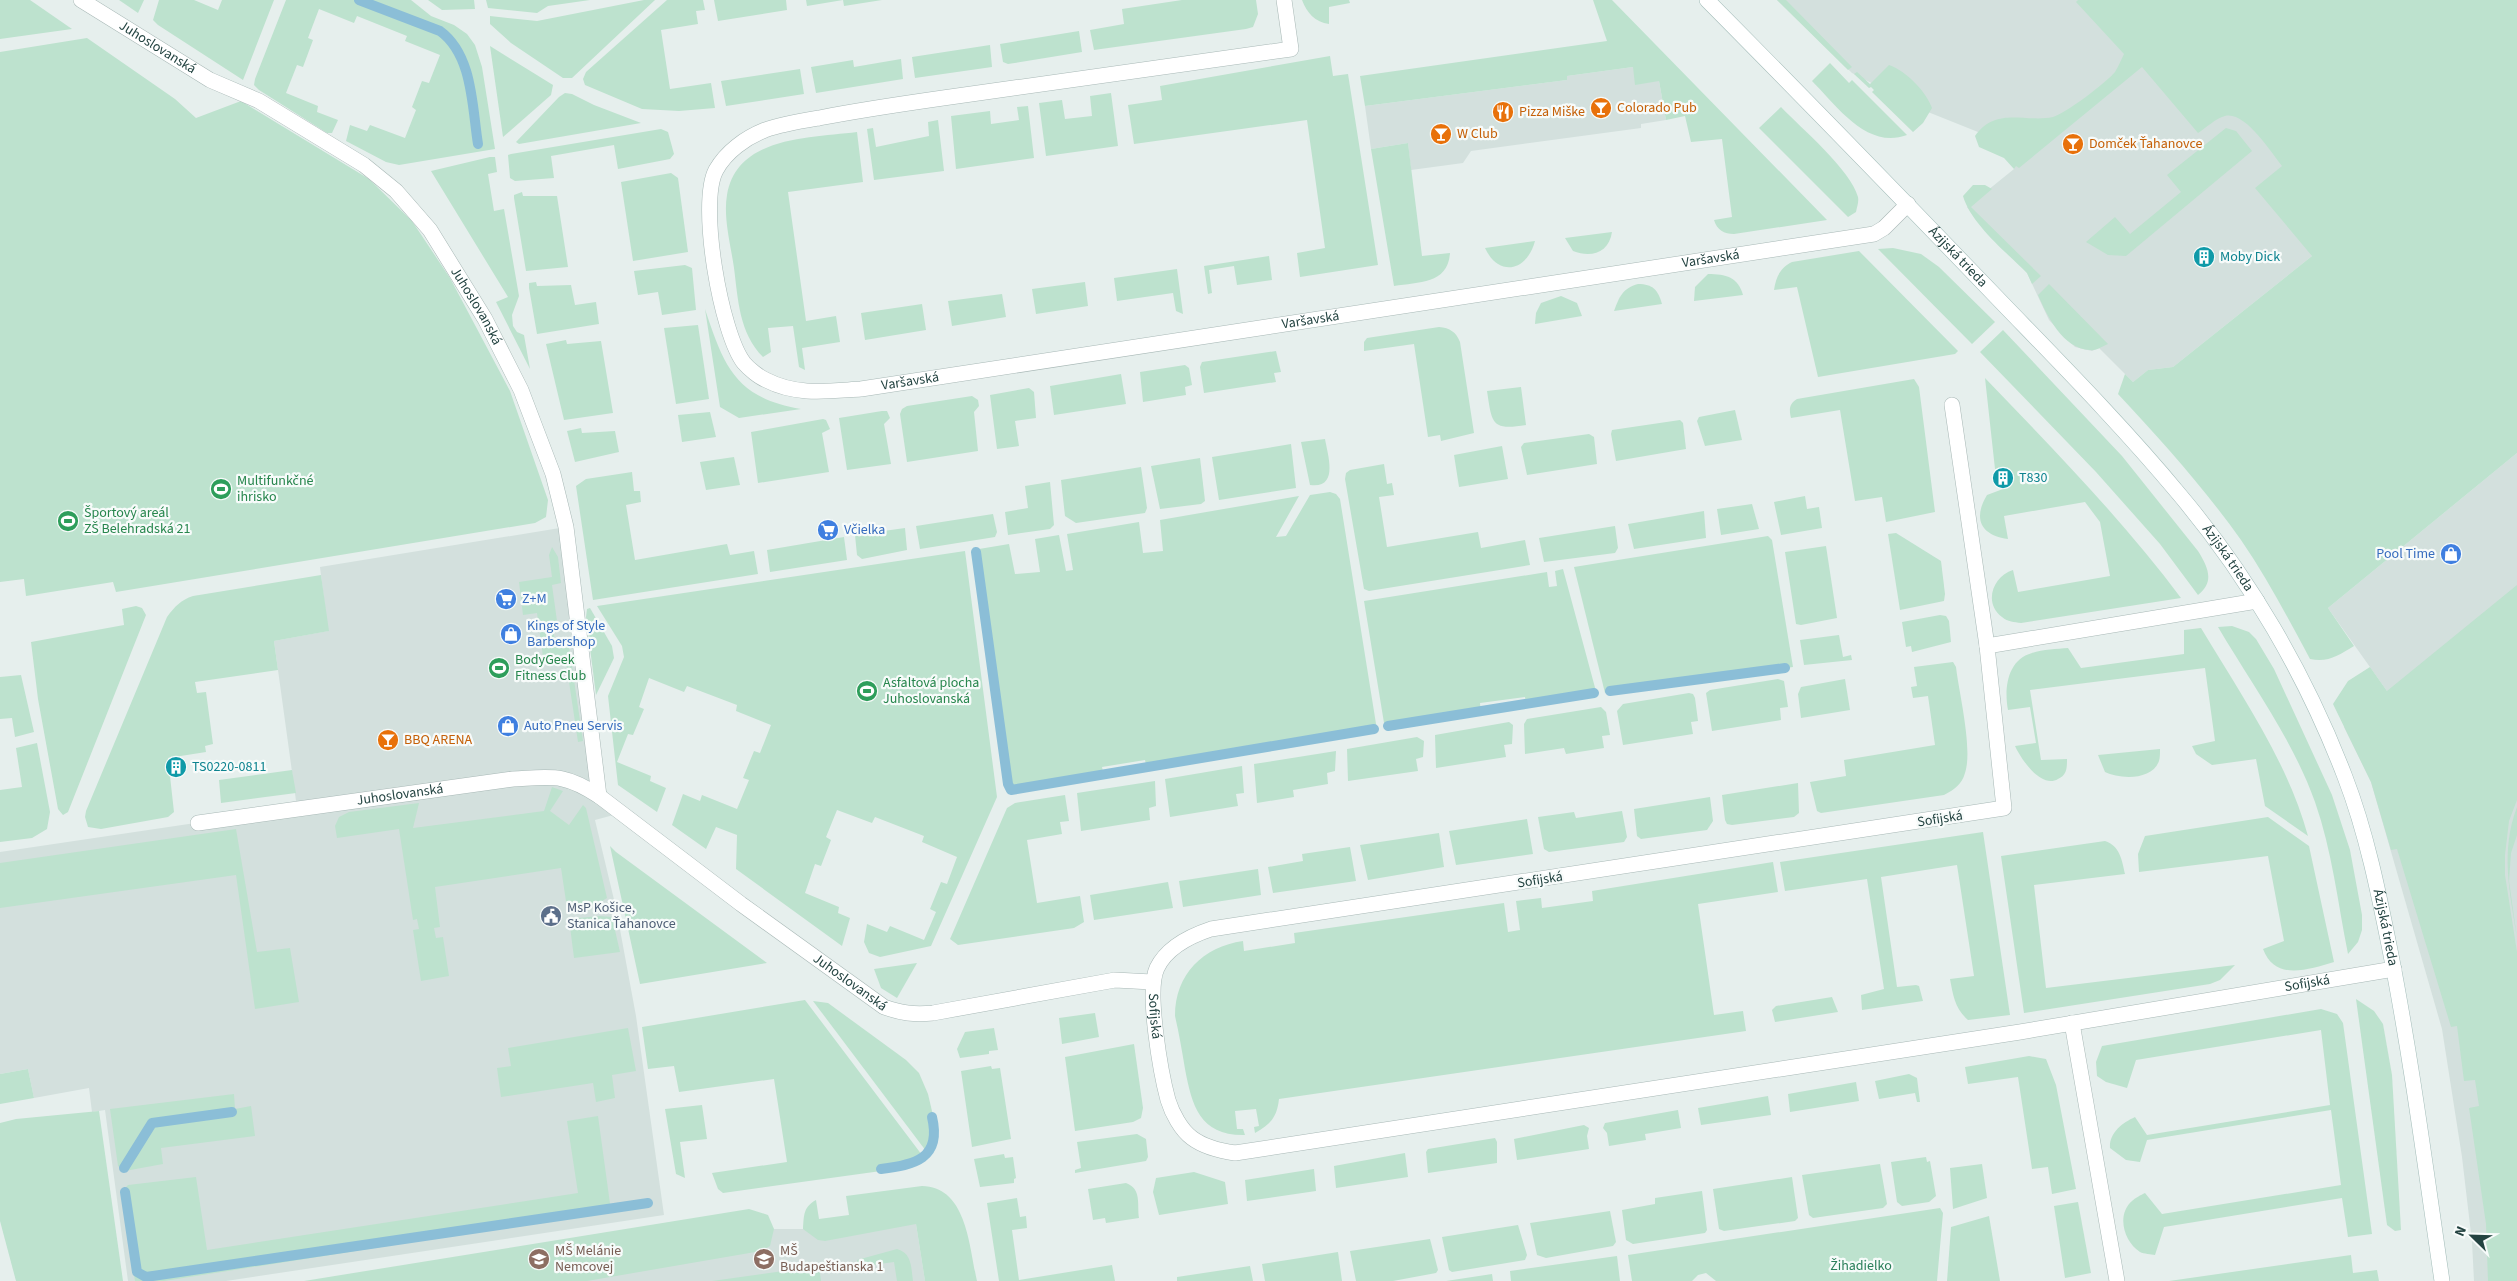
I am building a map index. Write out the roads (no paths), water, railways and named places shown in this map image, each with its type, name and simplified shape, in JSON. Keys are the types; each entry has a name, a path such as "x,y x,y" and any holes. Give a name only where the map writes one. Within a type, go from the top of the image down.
{"street":[{"name":"Juhoslovanská","path":"82,0 210,80 259,101 364,165 396,191 430,230 485,319 521,390 553,474 566,527 599,796"},
{"name":"Varšavská","path":"1284,0 1291,49 860,110 766,130 743,141 728,154 715,171 710,190 709,211 723,312 730,336 744,364 764,380 784,388 805,393 861,389 1874,234 1884,228 1908,204"},
{"name":"Ázijská trieda","path":"1707,0 1908,204 2108,412 2180,495 2226,555 2257,601 2306,689 2345,776 2371,860 2406,1034 2442,1281"},
{"name":"Sofijská","path":"1952,405 1986,646 2004,808 1211,929 1182,942 1166,955 1157,968 1152,982 1153,1011 1168,1099 1174,1114 1192,1138 1220,1150 1235,1152 2072,1023 2394,969"},
{"path":"1986,646 2257,601"},
{"name":"Juhoslovanská","path":"198,823 520,779 564,778 574,781 599,796 884,1007 913,1015 1115,980 1152,982"},
{"path":"2072,1023 2117,1281"}],"waterway":[{"path":"359,0 440,31 451,41 459,54 469,83 478,144"},
{"path":"976,552 1008,784 1011,790 1374,729"},
{"path":"1610,691 1785,668"},
{"path":"1388,726 1594,693"},
{"path":"124,1168 152,1123 232,1112"},
{"path":"881,1169 914,1162 929,1151 933,1142 934,1131 932,1117"},
{"path":"125,1192 137,1272 146,1277 648,1203"}],"place":[{"name":"Colorado Pub","path":"1601,108"},
{"name":"Pizza Miške","path":"1503,112"},
{"name":"W Club","path":"1441,134"},
{"name":"Domček Ťahanovce","path":"2073,144"},
{"name":"Moby Dick","path":"2204,257"},
{"name":"T830","path":"2003,478"},
{"name":"Multifunkčné ihrisko","path":"221,489"},
{"name":"Športový areál ZŠ Belehradská 21","path":"68,521"},
{"name":"Včielka","path":"828,530"},
{"name":"Pool Time","path":"2451,554"},
{"name":"Z+M","path":"506,599"},
{"name":"Kings of Style Barbershop","path":"511,634"},
{"name":"BodyGeek Fitness Club","path":"499,668"},
{"name":"Asfaltová plocha Juhoslovanská","path":"867,691"},
{"name":"Auto Pneu Servis","path":"508,726"},
{"name":"BBQ ARENA","path":"388,740"},
{"name":"TS0220-0811","path":"176,767"},
{"name":"MsP Košice, Stanica Ťahanovce","path":"551,916"},
{"name":"MŠ Melánie Nemcovej","path":"539,1259"},
{"name":"MŠ Budapeštianska 1","path":"764,1259"}],"park label":[{"name":"Žihadielko","path":"1861,1266"}]}
